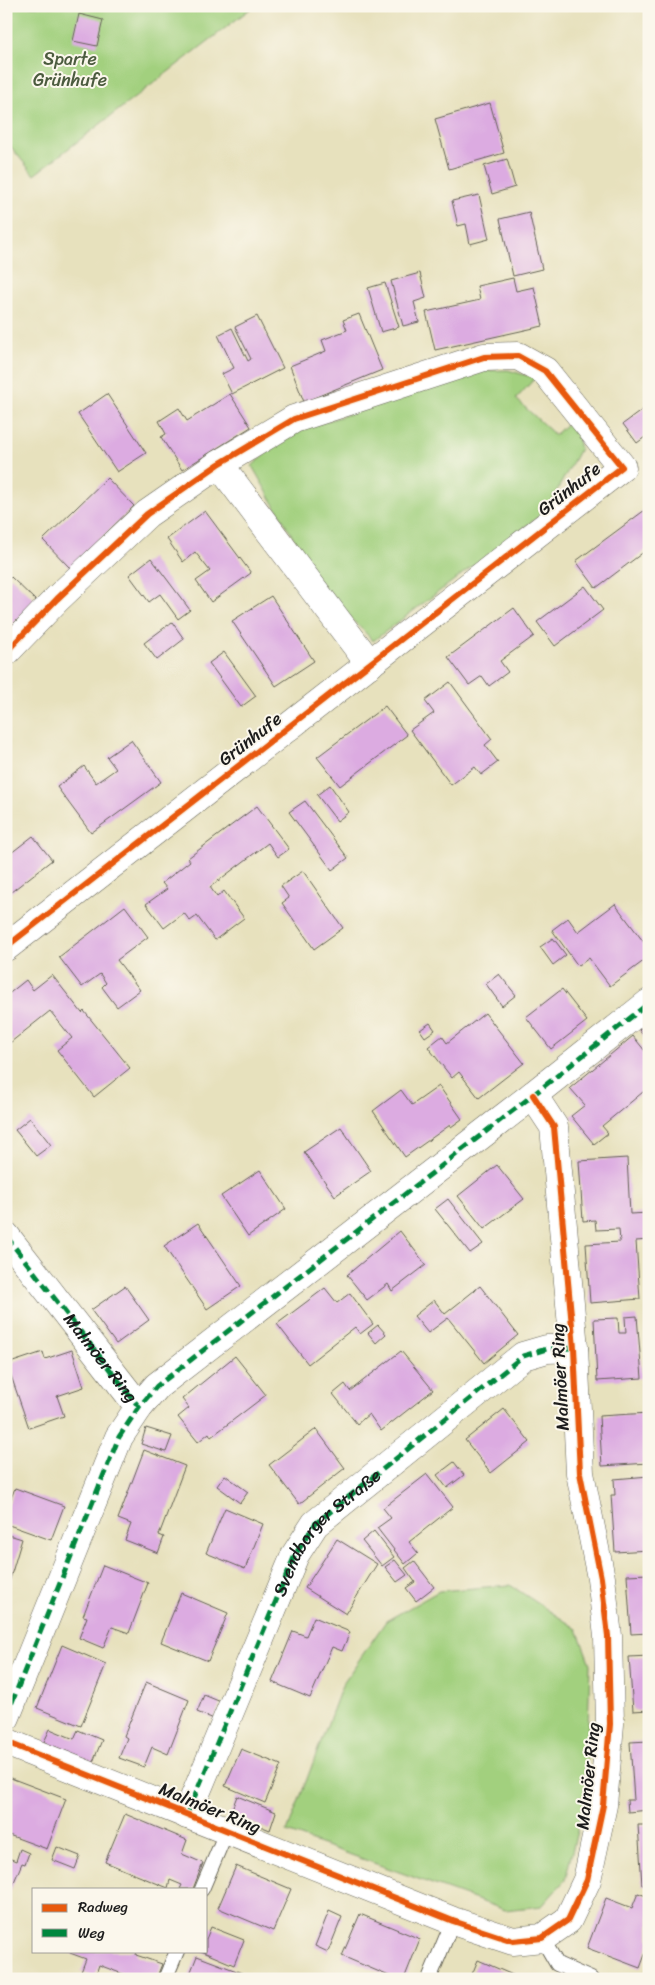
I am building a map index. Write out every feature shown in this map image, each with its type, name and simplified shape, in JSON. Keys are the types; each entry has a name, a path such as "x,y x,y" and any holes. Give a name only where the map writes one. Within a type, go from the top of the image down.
{"street":[{"name":"Grünhufe","path":"6,652 57,599 147,514 219,464 294,419 484,357 518,356 546,371 622,467 6,947"},
{"path":"219,464 370,664"},
{"name":"Malmöer Ring","path":"6,1717 119,1437 139,1407 157,1386 649,1003"},
{"name":"Malmöer Ring","path":"6,1742 453,1921 513,1941 542,1938 568,1920 587,1880 604,1805 610,1724 608,1636 601,1578 580,1473 574,1348 554,1127 533,1095"},
{"name":"Malmöer Ring","path":"6,1236 139,1407"},
{"name":"Svendborger Straße","path":"187,1815 295,1555 315,1524 523,1356 546,1349 574,1348"}],"lane":[{"path":"202,1888 227,1830"},
{"path":"429,1979 453,1921"},
{"path":"542,1938 557,1964 591,1979"},
{"path":"165,1979 176,1952"}],"green space":[{"name":"Sparte Grünhufe","path":"6,6 254,6 34,175 6,141"},
{"path":"508,370 535,378 516,399 555,435 573,418 580,449 545,512 373,641 330,601 252,466 287,434 481,371"},
{"path":"510,1585 577,1629 590,1664 586,1795 565,1880 542,1906 505,1910 287,1832 343,1683 386,1621 439,1591"}],"building":[{"path":"79,14 103,20 97,46 73,41"},
{"path":"490,103 504,153 449,169 435,119"},
{"path":"507,159 515,187 492,194 484,166"},
{"path":"479,195 489,239 470,244 466,224 458,226 452,201"},
{"path":"529,212 542,269 513,276 500,219"},
{"path":"420,273 426,298 414,302 419,322 403,326 391,281"},
{"path":"513,278 516,291 534,287 543,326 435,350 426,312 480,300 477,286"},
{"path":"385,283 399,327 381,332 368,288"},
{"path":"359,314 382,370 304,402 290,366 326,351 322,340 347,330 343,320"},
{"path":"257,316 283,368 232,394 222,374 234,368 218,335 232,328 248,361 251,359 235,327"},
{"path":"107,394 146,453 117,472 78,414"},
{"path":"230,394 251,427 182,470 161,437 166,434 159,421 179,408 187,421"},
{"path":"649,405 649,434 637,443 623,424"},
{"path":"107,478 134,506 70,568 43,540"},
{"path":"649,507 649,548 596,588 576,561"},
{"path":"205,511 251,573 211,602 196,581 210,571 195,552 183,562 167,539"},
{"path":"151,558 190,610 178,619 160,594 149,602 129,575"},
{"path":"11,577 36,601 6,631 6,582"},
{"path":"585,586 603,610 555,646 537,622"},
{"path":"271,596 314,661 276,686 232,621"},
{"path":"514,608 534,636 500,661 508,672 489,686 482,676 469,685 448,657"},
{"path":"172,622 184,639 157,660 144,643"},
{"path":"224,652 256,696 241,707 209,663"},
{"path":"450,682 492,739 485,745 498,762 481,775 475,767 451,785 410,730 434,713 425,701"},
{"path":"385,706 407,735 340,786 317,757"},
{"path":"131,740 161,782 91,833 57,787 84,766 96,783 116,769 107,757"},
{"path":"330,785 349,812 337,821 317,795"},
{"path":"305,801 348,858 332,870 289,812"},
{"path":"257,806 289,849 278,857 268,843 210,887 217,897 224,891 244,918 215,940 197,916 190,921 184,913 164,928 146,904 167,889 162,883 190,861 188,858"},
{"path":"33,836 52,860 6,896 6,857"},
{"path":"303,871 343,928 314,949 282,903 289,898 281,886"},
{"path":"615,904 649,949 649,957 610,986 589,958 578,966 552,930 568,918 578,932"},
{"path":"125,906 148,937 117,960 140,990 117,1007 102,987 106,983 100,974 82,987 59,957"},
{"path":"553,938 566,955 553,965 540,947"},
{"path":"499,974 516,995 502,1006 486,984"},
{"path":"52,975 130,1068 94,1097 57,1050 72,1038 50,1011 6,1046 6,996 26,980 33,990"},
{"path":"562,989 587,1021 551,1049 526,1017"},
{"path":"485,1013 524,1063 479,1098 459,1072 452,1078 428,1047 442,1036 447,1043"},
{"path":"649,1022 649,1043 639,1030"},
{"path":"430,1023 435,1030 425,1037 420,1030"},
{"path":"633,1036 649,1056 649,1087 602,1126 608,1133 594,1144 571,1116 585,1105 570,1088"},
{"path":"439,1086 462,1119 451,1127 450,1125 405,1157 373,1111 401,1090 412,1105"},
{"path":"30,1118 51,1145 36,1156 15,1130"},
{"path":"341,1127 371,1171 335,1196 304,1152"},
{"path":"627,1158 630,1214 649,1213 649,1240 636,1241 640,1299 590,1303 586,1244 620,1242 619,1229 596,1230 595,1220 583,1221 579,1161"},
{"path":"497,1165 524,1199 484,1229 458,1196"},
{"path":"260,1170 286,1209 248,1236 221,1196"},
{"path":"448,1199 483,1244 470,1253 435,1209"},
{"path":"198,1223 241,1286 207,1309 164,1246"},
{"path":"400,1231 426,1265 392,1291 388,1284 367,1300 347,1275"},
{"path":"125,1286 149,1320 116,1344 91,1310"},
{"path":"480,1286 518,1335 484,1363 448,1318 428,1333 414,1316 434,1300 445,1314"},
{"path":"325,1288 337,1303 350,1293 373,1324 360,1334 355,1327 308,1364 277,1324"},
{"path":"637,1316 642,1378 597,1381 594,1319 618,1318 619,1333 626,1333 625,1317"},
{"path":"378,1325 386,1334 376,1343 368,1333"},
{"path":"72,1350 84,1387 57,1396 64,1416 29,1428 7,1364 43,1352 45,1359"},
{"path":"401,1351 433,1390 381,1431 369,1414 357,1424 333,1394 345,1384 350,1391"},
{"path":"235,1356 266,1395 211,1437 209,1433 198,1442 178,1417 189,1408 182,1399"},
{"path":"504,1409 530,1442 491,1473 465,1440"},
{"path":"649,1413 649,1463 602,1466 599,1416"},
{"path":"146,1428 172,1436 166,1452 141,1444"},
{"path":"316,1429 345,1468 299,1504 269,1465"},
{"path":"144,1450 185,1466 159,1535 164,1537 158,1553 125,1540 131,1524 118,1519"},
{"path":"454,1462 464,1475 447,1488 437,1475"},
{"path":"427,1474 453,1507 409,1542 418,1553 405,1564 377,1528 391,1518 383,1508"},
{"path":"225,1475 248,1492 240,1503 217,1486"},
{"path":"649,1476 649,1550 615,1552 611,1495 615,1495 614,1479"},
{"path":"15,1488 64,1506 51,1540 6,1524 6,1511"},
{"path":"225,1508 263,1524 245,1569 206,1553"},
{"path":"374,1531 394,1557 382,1566 362,1541"},
{"path":"6,1534 22,1539 7,1589 6,1589"},
{"path":"337,1539 377,1564 346,1614 305,1588"},
{"path":"395,1560 407,1575 397,1582 385,1567"},
{"path":"414,1561 434,1587 416,1601 406,1588 415,1582 405,1568"},
{"path":"103,1565 148,1583 129,1633 112,1627 103,1648 79,1638 87,1617 83,1616"},
{"path":"649,1574 649,1633 631,1634 627,1575"},
{"path":"181,1593 228,1613 208,1661 161,1642"},
{"path":"314,1617 350,1632 342,1651 332,1647 310,1698 272,1682 293,1631 306,1636"},
{"path":"62,1645 106,1664 81,1726 37,1708"},
{"path":"649,1656 649,1710 633,1711 629,1657"},
{"path":"146,1682 189,1700 168,1754 152,1747 144,1767 119,1758 127,1738 124,1736"},
{"path":"204,1695 221,1702 214,1719 197,1712"},
{"path":"50,1729 74,1739 78,1730 102,1740 93,1762 44,1742"},
{"path":"649,1741 649,1810 628,1812 627,1800 634,1800 630,1742"},
{"path":"241,1749 281,1765 265,1803 225,1786"},
{"path":"8,1777 66,1799 47,1849 6,1834 6,1782"},
{"path":"237,1796 276,1812 270,1830 230,1814"},
{"path":"125,1814 187,1840 182,1854 203,1863 193,1888 180,1888 182,1885 170,1880 168,1888 105,1862"},
{"path":"638,1825 649,1825 649,1884 642,1885"},
{"path":"57,1847 80,1856 75,1869 52,1860"},
{"path":"20,1849 29,1853 25,1864 22,1863 6,1901 6,1857 16,1861"},
{"path":"236,1866 291,1889 273,1931 218,1908"},
{"path":"638,1893 649,1897 649,1944 640,1968 587,1948 606,1898 632,1908"},
{"path":"329,1911 342,1917 328,1952 315,1946"},
{"path":"360,1914 420,1939 404,1979 396,1979 342,1956"},
{"path":"211,1927 244,1940 234,1965 203,1952 208,1952 208,1934"},
{"path":"137,1952 136,1955 162,1964 156,1979 136,1979 99,1965 95,1977 81,1972 86,1959 70,1953"},
{"path":"197,1956 242,1973 239,1979 188,1979"},
{"path":"478,1960 522,1979 470,1979"}],"marked path":[{"path":"6,1717 119,1437 139,1407 157,1386 649,1003"},
{"path":"6,1236 139,1407"},
{"path":"187,1815 295,1555 315,1524 523,1356 547,1349 574,1348"}],"cycle path":[{"path":"6,652 57,599 147,514 219,464 294,419 484,357 518,356 545,371 622,467 6,947"},
{"path":"6,1742 453,1921 513,1941 542,1938 568,1920 587,1880 603,1805 610,1724 608,1636 601,1578 580,1473 574,1348 554,1127 533,1095"}]}
